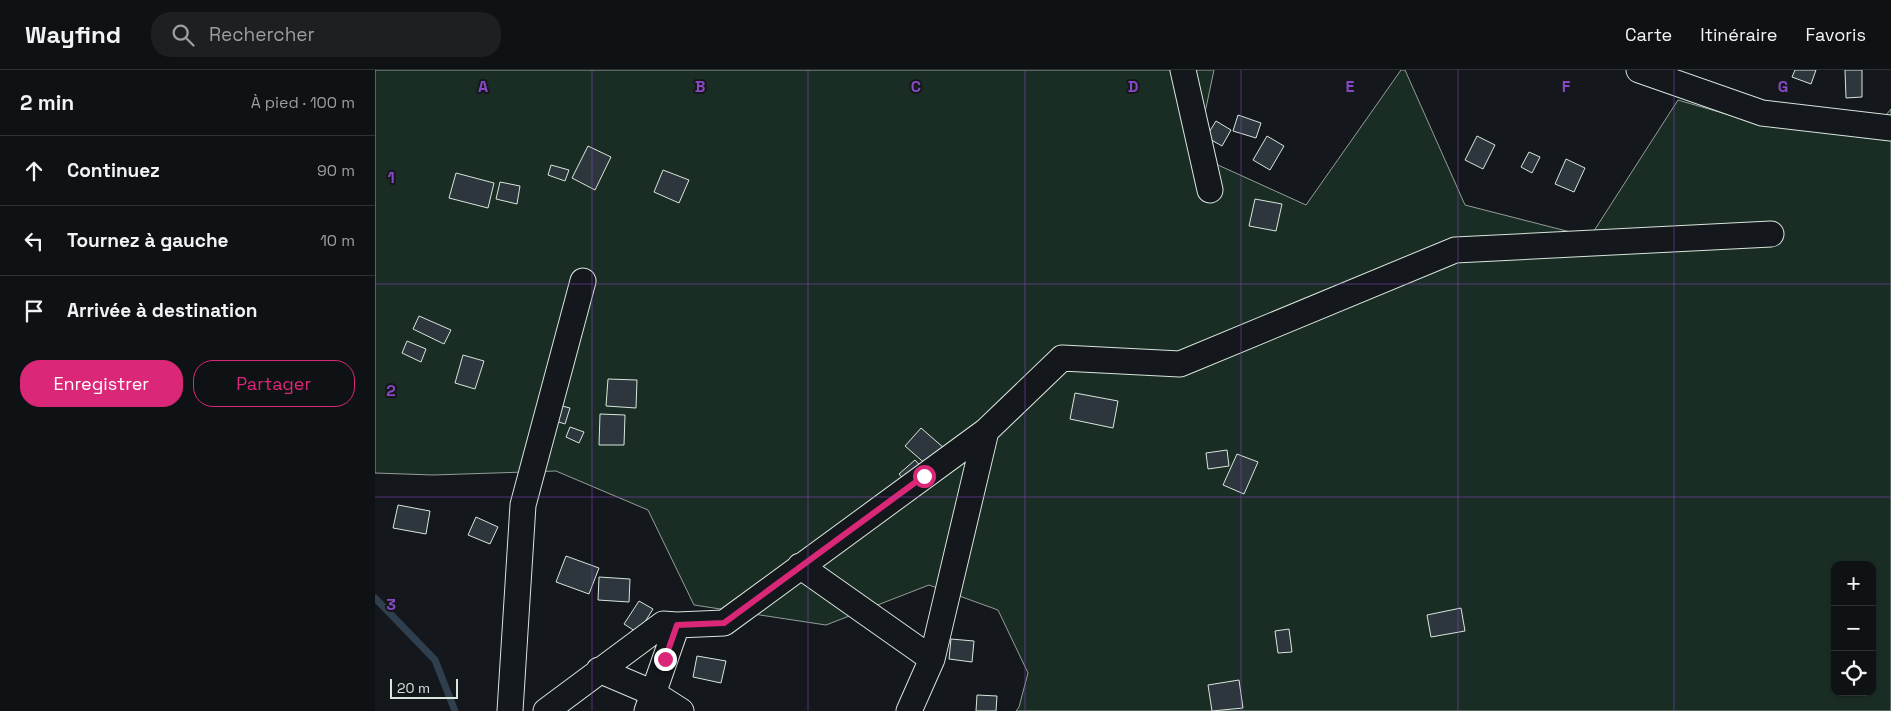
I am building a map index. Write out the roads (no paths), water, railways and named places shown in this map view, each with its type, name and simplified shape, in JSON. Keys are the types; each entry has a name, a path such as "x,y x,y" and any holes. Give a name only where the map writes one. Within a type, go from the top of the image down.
{"street":[{"path":"1183,70 1210,190"},
{"path":"1639,70 1761,113 1891,128"},
{"path":"545,711 663,624 724,623 986,431 1062,358 1181,364 1455,250 1771,234"},
{"path":"510,711 523,505 583,281"},
{"path":"909,711 932,659 986,431"},
{"path":"800,566 932,659"},
{"path":"650,702 677,625"},
{"path":"599,670 650,702 681,711"}],"waterway":[{"path":"375,598 435,660 455,711"}]}
